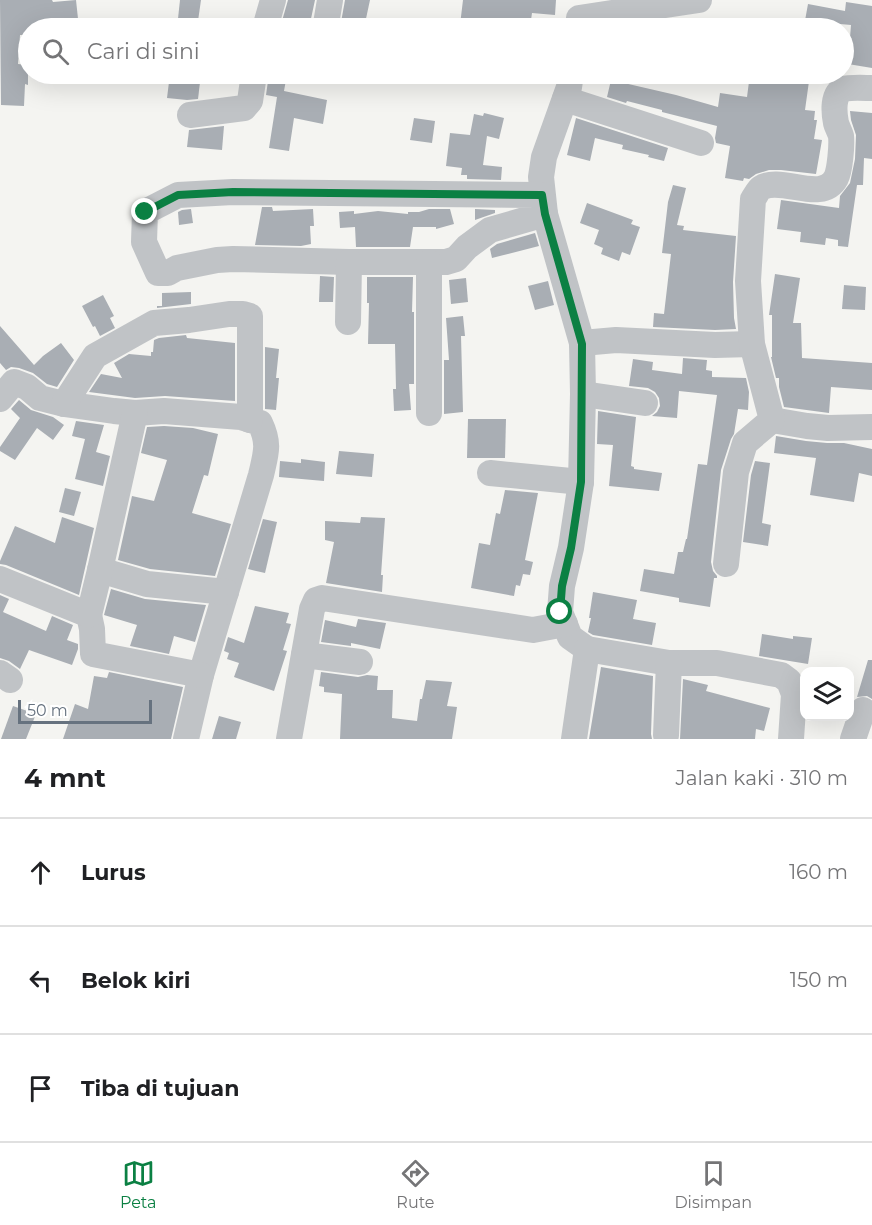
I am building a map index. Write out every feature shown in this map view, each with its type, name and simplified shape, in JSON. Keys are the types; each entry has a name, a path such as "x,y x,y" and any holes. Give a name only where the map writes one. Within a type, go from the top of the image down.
{"street":[{"path":"268,18 273,0"},
{"path":"327,18 330,0"},
{"path":"575,15 699,0"},
{"path":"190,115 244,108 250,101 253,84"},
{"path":"569,84 544,157 542,177 543,204 582,344 581,482 571,548 562,586 560,612 570,637 587,649 669,663 717,663 781,675 789,681 794,694 791,739"},
{"path":"772,420 752,344 748,281 753,199 760,188 771,184 817,189 828,186 836,177 840,161 841,135 834,112 838,93 843,89 872,88"},
{"path":"565,99 701,143"},
{"path":"233,192 543,204 490,230 467,247 456,259 446,262 217,260 177,268 168,273 158,273 144,242 145,212 178,195 233,192"},
{"path":"348,322 349,262"},
{"path":"429,262 429,413"},
{"path":"64,404 95,356 154,322 243,314 250,316 250,420"},
{"path":"582,344 616,340 715,345 752,344"},
{"path":"0,399 14,382 27,387 40,398 64,404 135,413 164,411 241,417 260,423 266,435 267,449 261,475 201,675 186,739"},
{"path":"583,394 645,403"},
{"path":"135,413 88,615 92,629 93,654 201,675"},
{"path":"772,420 828,428 872,427"},
{"path":"726,564 739,462 746,443 772,420"},
{"path":"490,473 581,482"},
{"path":"100,570 147,584 226,592"},
{"path":"0,579 88,615"},
{"path":"289,739 312,609 316,600 322,598 533,630 565,624"},
{"path":"574,739 587,649"},
{"path":"304,655 360,662"},
{"path":"666,735 669,663"},
{"path":"853,739 863,710"}],"building":[{"path":"0,0 52,0 53,2 76,0 78,18 18,18 18,84 25,84 24,106 1,105"},
{"path":"180,0 201,0 198,18 178,18"},
{"path":"288,0 315,0 311,18 283,18"},
{"path":"345,0 370,0 366,18 342,18"},
{"path":"463,0 556,0 555,15 532,13 531,18 461,18"},
{"path":"846,2 872,6 872,68 854,65 854,18 805,18 808,4 845,11"},
{"path":"169,84 200,84 198,99 167,98"},
{"path":"268,84 285,84 284,91 327,100 323,124 294,118 289,151 269,148 277,97 266,95"},
{"path":"610,84 628,84 718,107 720,93 747,97 749,84 809,84 805,110 815,111 814,120 817,120 814,139 822,140 816,174 769,170 749,179 744,178 743,181 725,178 730,146 716,143 717,126 607,97"},
{"path":"850,111 872,113 872,159 864,158 863,185 857,185 848,247 838,246 838,240 826,238 825,245 800,242 801,232 777,229 781,200 839,208 840,196 850,183 855,159 856,135"},
{"path":"484,113 504,118 499,139 487,136 483,165 502,167 501,180 467,179 467,175 461,175 462,168 446,166 450,133 470,135 474,114 483,116"},
{"path":"414,118 435,121 432,143 410,140"},
{"path":"576,118 668,148 664,161 622,149 623,145 595,138 590,161 567,155"},
{"path":"224,126 222,150 187,147 189,130"},
{"path":"673,185 686,188 677,225 684,226 683,230 736,236 733,282 736,329 653,327 654,313 664,314 671,254 662,253 668,202"},
{"path":"587,203 633,220 631,224 640,227 630,255 622,252 619,261 601,254 603,248 594,244 599,230 580,223"},
{"path":"262,207 272,207 273,211 313,209 314,226 310,226 311,244 301,246 255,245"},
{"path":"191,209 193,223 179,225 178,212"},
{"path":"450,209 454,224 436,229 436,227 413,227 410,247 356,247 355,227 340,228 339,212 354,211 354,214 378,211 408,214 408,212"},
{"path":"475,209 495,210 495,213 475,220"},
{"path":"535,233 539,246 492,258 490,249 497,244"},
{"path":"775,274 800,278 793,323 801,323 802,358 872,363 872,390 831,387 829,413 784,407 779,378 776,378 771,357 772,315 769,315"},
{"path":"320,276 334,277 333,302 319,302"},
{"path":"367,277 413,277 414,384 409,384 411,410 394,411 395,344 368,344"},
{"path":"466,278 468,302 451,304 449,280"},
{"path":"548,281 554,305 535,310 528,286"},
{"path":"844,285 866,287 865,310 842,309"},
{"path":"191,292 191,304 157,308 157,306 162,306 162,293"},
{"path":"103,295 114,316 110,318 115,328 100,336 82,306"},
{"path":"463,316 465,336 461,336 463,412 444,414 444,360 449,360 446,318"},
{"path":"0,326 34,365 61,343 74,360 57,387 19,368 11,367 6,370 0,363"},
{"path":"186,335 187,338 235,343 235,401 165,396 135,398 89,392 101,374 122,378 114,363 129,354 151,356 154,340"},
{"path":"265,347 279,349 276,410 265,409"},
{"path":"683,358 707,360 706,370 712,371 712,377 746,378 749,392 748,410 738,409 734,434 721,470 711,562 717,578 714,578 710,607 679,602 679,598 640,591 644,569 674,574 678,552 683,552 698,464 707,465 717,395 679,391 677,418 652,416 660,406 655,392 648,388 629,386 633,359 653,362 652,370 682,374"},
{"path":"19,400 31,410 53,417 64,425 53,440 37,428 15,460 0,451 0,447 20,418 11,409"},
{"path":"598,411 636,417 631,466 634,469 662,473 659,491 609,486 613,445 597,444"},
{"path":"468,419 506,419 505,458 467,458"},
{"path":"76,421 104,425 96,452 110,456 103,486 75,479 85,439 72,436"},
{"path":"147,427 193,428 218,434 208,476 204,475 192,513 231,524 215,576 150,569 118,560 132,496 154,501 167,460 141,453"},
{"path":"776,436 806,441 844,443 872,449 872,476 859,473 854,502 810,495 816,458 774,453"},
{"path":"339,451 374,454 372,477 336,474"},
{"path":"301,459 325,462 324,481 279,477 280,461 301,463"},
{"path":"755,461 770,463 762,523 771,525 768,546 743,542 751,475"},
{"path":"65,488 81,492 74,516 59,512"},
{"path":"505,490 538,493 525,560 533,562 530,575 523,574 520,586 516,585 514,596 471,588 479,543 490,545 496,513 500,514"},
{"path":"62,517 94,528 79,595 0,564 15,526 55,543"},
{"path":"361,517 385,518 382,592 326,583 334,542 325,540 325,521 360,523"},
{"path":"263,519 277,522 265,573 248,569"},
{"path":"111,589 145,599 206,605 195,642 174,636 169,654 130,646 137,625 104,615"},
{"path":"593,592 637,600 633,619 656,623 652,645 593,635 588,632"},
{"path":"0,595 9,599 3,612 46,631 52,616 73,625 67,640 78,644 72,665 29,650 20,669 0,658"},
{"path":"255,606 289,613 286,623 291,624 283,650 287,651 274,691 234,677 239,663 227,659 229,653 224,651 228,637 244,643"},
{"path":"358,619 386,623 380,649 351,643 351,646 321,642 325,620 356,627"},
{"path":"762,634 793,639 793,636 812,638 808,664 759,656"},
{"path":"868,660 872,660 872,699 867,696 857,697"},
{"path":"601,667 653,676 652,739 589,739"},
{"path":"109,672 183,687 171,739 63,739 75,704 88,709 94,676 107,678"},
{"path":"321,672 358,677 378,676 377,690 393,690 392,718 417,721 426,680 452,682 447,706 457,707 452,739 340,739 342,694 324,692 324,687 319,686"},
{"path":"683,679 708,685 706,691 770,708 764,731 756,729 755,739 680,739"},
{"path":"13,706 36,714 26,739 1,739"},
{"path":"219,716 241,722 236,739 212,739"}],"route":[{"path":"145,212 178,195 233,192 542,195 545,214 582,344 581,482 571,548 562,586 560,612"}]}
